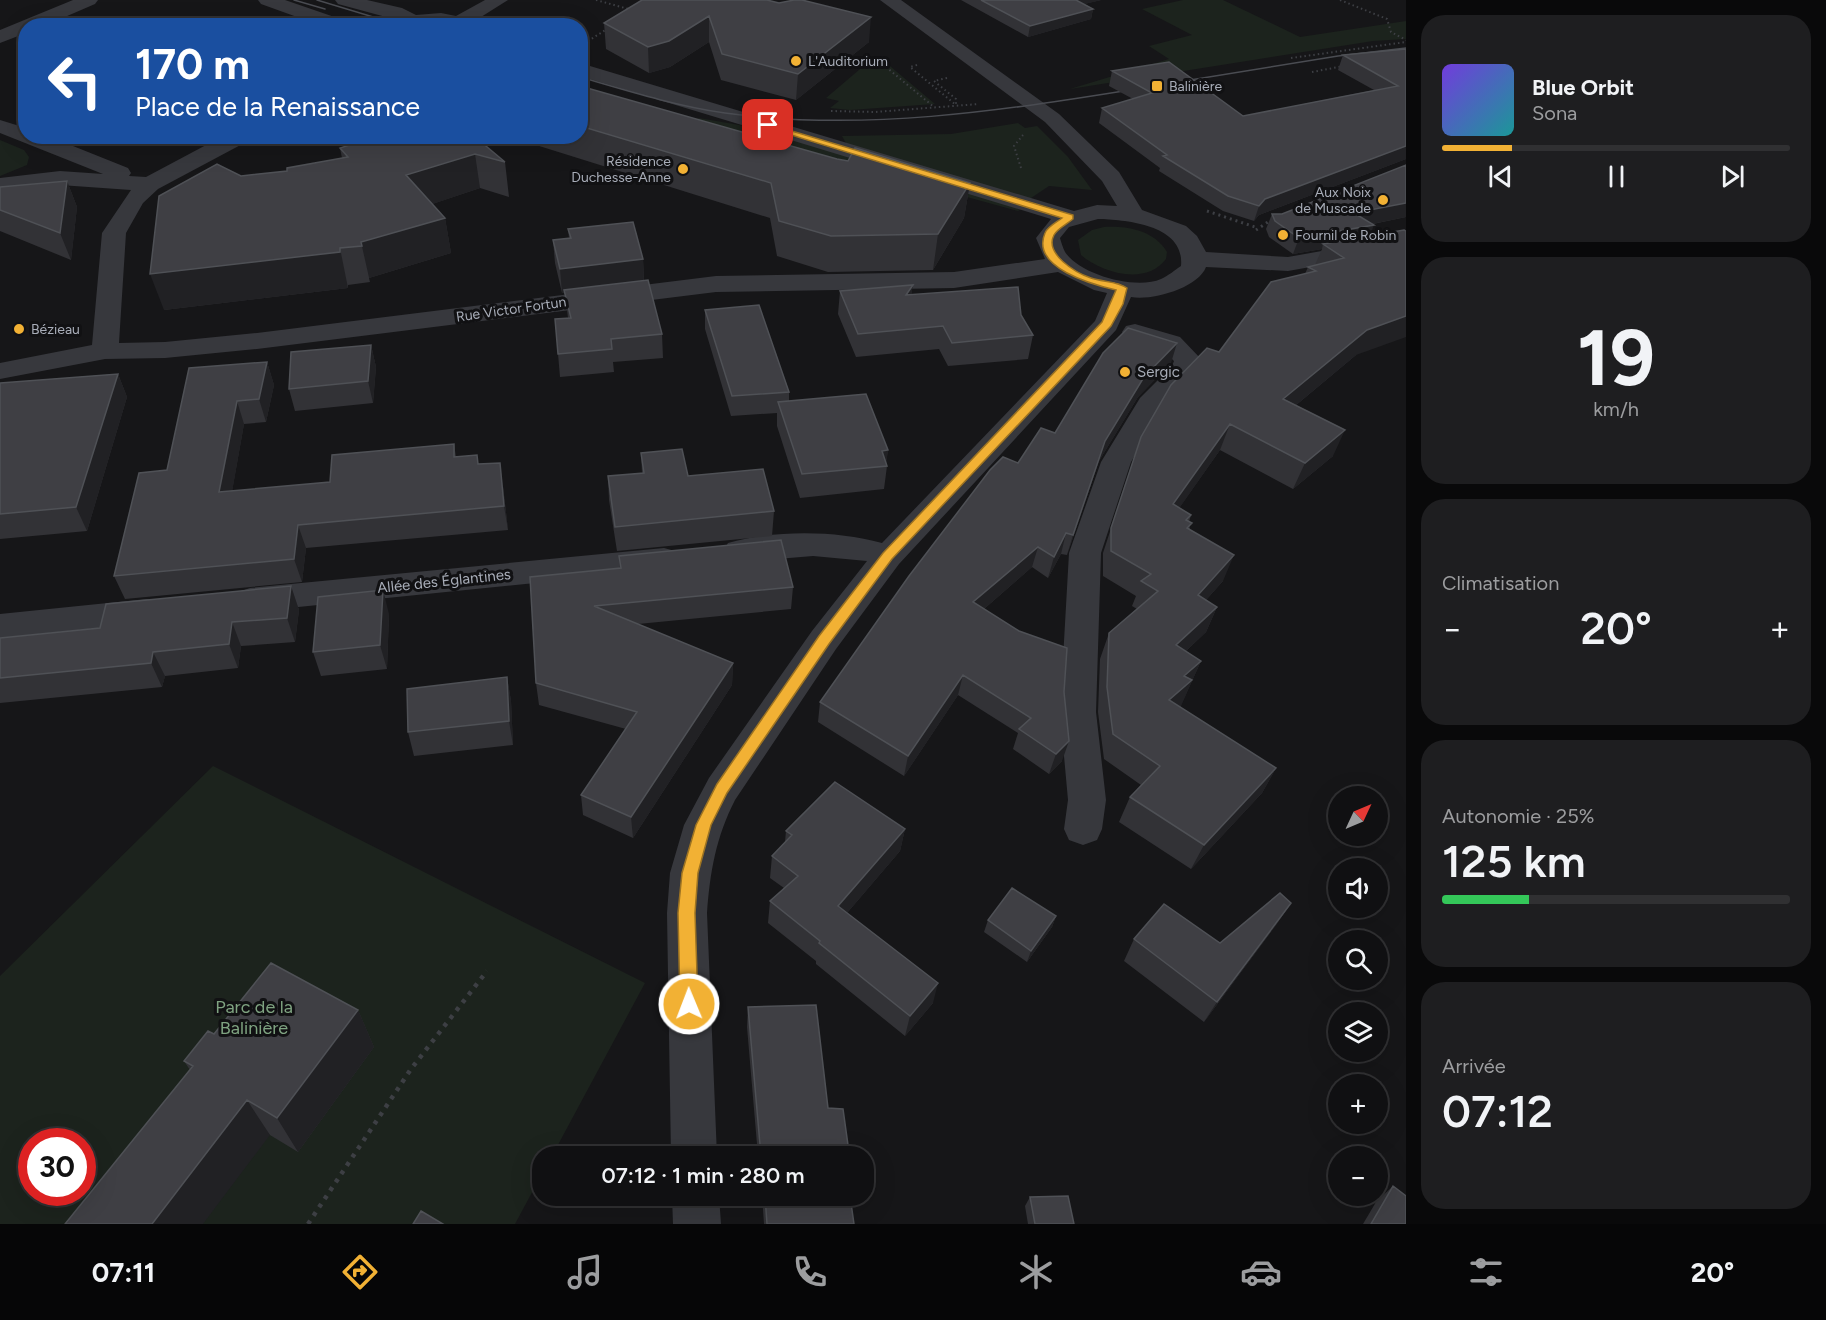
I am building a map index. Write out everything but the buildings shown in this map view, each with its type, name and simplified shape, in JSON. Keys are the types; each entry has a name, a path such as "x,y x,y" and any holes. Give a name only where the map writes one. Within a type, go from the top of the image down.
{"street":[{"path":"45,18 89,0"},
{"path":"267,0 319,18"},
{"path":"344,0 394,12 401,18"},
{"path":"472,18 499,0"},
{"path":"889,0 1052,117 1111,177 1133,214"},
{"path":"2,36 18,29"},
{"path":"2,36 18,40"},
{"path":"588,72 1060,224"},
{"path":"682,122 1020,217 1060,224 1097,212 1133,214 1154,220 1183,236 1196,258 1193,269 1179,281 1146,289 1122,288 1086,280 1060,264 1051,255 1047,243 1060,224"},
{"path":"0,126 18,133"},
{"path":"48,144 150,184"},
{"path":"105,351 114,233 134,199 150,184 225,144"},
{"path":"0,185 60,178 150,184"},
{"path":"1196,258 1244,264 1286,264 1331,259 1406,243"},
{"name":"Rue Victor Fortun","path":"0,371 105,351 165,350 257,341 543,303 716,284 945,280 1012,273 1060,264"},
{"path":"694,1146 687,913 690,873 704,825 722,789 747,751 824,640 888,556 1107,324 1118,304 1122,288"},
{"path":"1083,829 1087,800 1078,712 1085,553 1116,462 1150,404 1185,369 1188,359 1171,344 1107,324"},
{"name":"Allée des Églantines","path":"227,603 833,543 888,556"},
{"path":"0,626 179,608"},
{"path":"697,1206 698,1224"}],"path":[{"path":"596,0 636,11 627,17"},
{"path":"1340,0 1387,19 1391,32 1406,41"},
{"path":"588,40 608,28"},
{"path":"1397,35 1406,32"},
{"path":"1291,58 1406,41"},
{"path":"917,65 910,67 956,105"},
{"path":"1312,72 1346,66"},
{"path":"886,67 935,107"},
{"path":"824,111 874,111 963,105"},
{"path":"1024,171 1019,166 1014,146 1030,130"},
{"path":"1258,228 1268,222"},
{"path":"308,1224 411,1069 487,971"}],"green space":[{"path":"1183,0 1223,0 1300,37 1406,21 1406,39 1373,41 1070,89 1169,59 1149,46 1192,35 1142,9"},
{"path":"873,58 884,61 935,104 850,110 830,108 839,101 826,98"},
{"path":"699,118 745,126 1023,208 1018,211 693,122"},
{"path":"1018,123 1025,128 1037,126 1068,157 1092,190 1049,186 1028,200 847,145 842,136 951,134"},
{"path":"0,140 24,150 29,157 27,165 0,176"},
{"path":"1122,227 1147,234 1162,245 1167,252 1166,259 1147,272 1136,274 1124,274 1100,267 1081,255 1078,240 1092,230"},
{"name":"Parc de la Balinière","path":"213,766 645,983 557,1146 532,1146 532,1192 515,1224 0,1224 0,976"}],"tram line":[{"path":"294,0 325,9"},
{"path":"317,0 377,18"},
{"path":"1178,82 1338,56 1406,48"},
{"path":"588,79 652,98 707,110 777,118 828,120 880,120 983,111 1136,89"}],"place":[{"name":"L'Auditorium","path":"796,61"},
{"name":"Balinière","path":"1157,86"},
{"name":"Résidence Duchesse-Anne","path":"683,169"},
{"name":"Aux Noix de Muscade","path":"1383,200"},
{"name":"Fournil de Robin","path":"1283,235"},
{"name":"Bézieau","path":"19,329"},
{"name":"Sergic","path":"1125,372"}],"route":[{"path":"689,1004 687,913 690,873 704,825 722,789 824,640 888,556 1107,324 1118,304 1122,288 1103,285 1073,274 1051,255 1047,243 1050,232 1069,217 768,125"}]}
